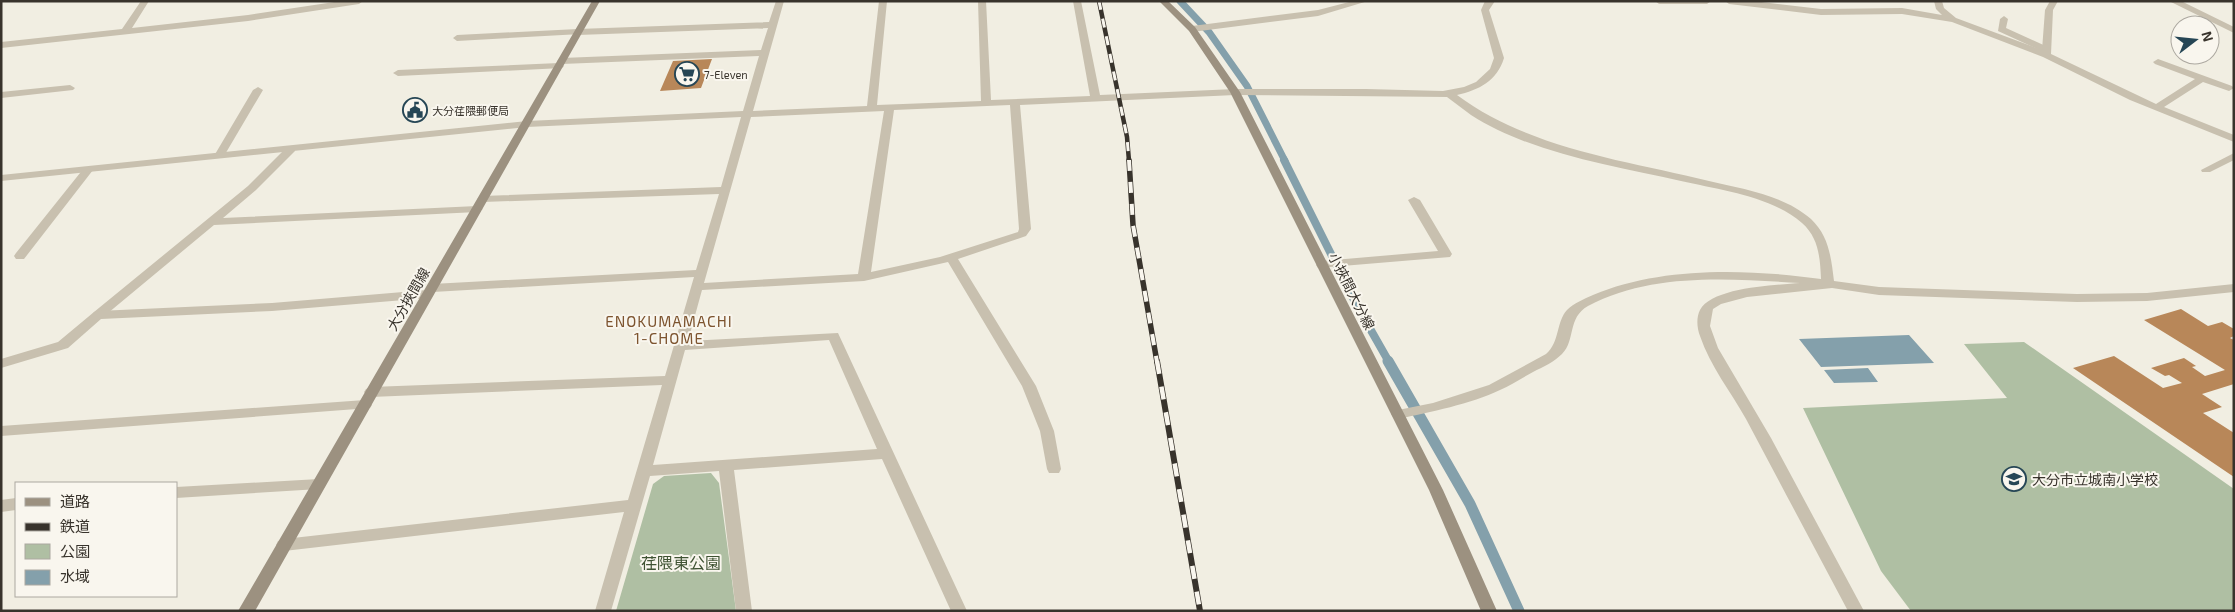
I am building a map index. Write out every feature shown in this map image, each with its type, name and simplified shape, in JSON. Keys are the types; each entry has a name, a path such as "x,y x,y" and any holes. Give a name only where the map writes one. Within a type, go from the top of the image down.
{"main road":[{"name":"大分挾間線","path":"246,611 596,1"},
{"name":"小挾間大分線","path":"1163,1 1192,28 1234,92 1436,490 1490,611"}],"street":[{"path":"125,32 145,1"},
{"path":"1,45 238,19 359,1"},
{"path":"603,611 780,1"},
{"path":"872,109 883,1"},
{"path":"982,1 986,104"},
{"path":"1076,1 1096,98"},
{"path":"1192,28 1318,13 1364,1"},
{"path":"1,178 527,124 1234,92 1322,91 1450,94 1471,89 1479,84 1491,75 1498,63 1499,58 1486,10 1487,4 1491,1"},
{"path":"1659,1 1707,1"},
{"path":"1729,1 1821,12 1902,11 1954,20 2046,52"},
{"path":"2046,52 2049,10 2054,1"},
{"path":"2177,1 2175,2 2234,30"},
{"path":"1936,2 1944,14 1954,20"},
{"path":"2004,19 2001,29 2005,32 2156,108 2234,139"},
{"path":"456,38 773,25"},
{"path":"398,73 765,53"},
{"path":"2158,62 2229,88"},
{"path":"2156,108 2202,78"},
{"path":"1,95 70,88"},
{"path":"219,156 258,90"},
{"path":"1450,94 1474,113 1536,140 1576,152 1734,190 1788,209 1807,222 1819,235 1824,251 1828,285"},
{"path":"697,287 864,277 951,258 1022,234 1025,229 1015,102"},
{"path":"864,277 889,108"},
{"path":"1,364 63,345 252,188 292,149"},
{"path":"2206,170 2234,156"},
{"path":"20,256 88,170"},
{"path":"209,222 725,190"},
{"path":"1322,265 1446,254 1414,200"},
{"path":"951,258 1029,386 1047,431 1054,469"},
{"path":"98,315 272,307 430,291 701,273"},
{"path":"1398,414 1419,411 1480,394 1551,357 1559,350 1571,313 1598,296 1620,288 1676,278 1714,276 1803,280 1879,291 2078,298 2147,297 2234,288"},
{"path":"1828,285 1752,293 1717,300 1710,305 1705,313 1704,329 1707,339 1738,392 1856,611"},
{"path":"680,346 833,336 959,611"},
{"path":"1,431 368,399 670,380"},
{"path":"643,472 887,453"},
{"path":"726,465 744,611"},
{"path":"178,493 319,484"},
{"path":"1,506 15,504"},
{"path":"284,545 634,505"}],"green space":[{"path":"2024,342 2234,489 2234,611 1911,611 1881,571 1803,408 2007,398 1964,344"},
{"name":"荏隈東公園","path":"711,473 719,483 736,611 616,611 653,484 664,476"}],"water":[{"path":"1909,335 1934,363 1821,367 1799,339"},
{"path":"1868,368 1878,382 1834,383 1824,370"}],"building":[{"name":"7-Eleven","path":"712,59 701,88 660,91 673,61"},
{"path":"2181,309 2208,326 2222,322 2234,329 2234,336 2230,338 2234,340 2234,384 2202,394 2222,407 2203,413 2234,433 2234,477 2073,368 2114,356 2163,388 2182,383 2169,375 2165,376 2151,368 2184,358 2196,366 2192,367 2205,376 2225,370 2144,320"}],"waterway":[{"path":"1180,1 1209,32 1247,86 1285,161"},
{"path":"1284,160 1356,304 1389,362"},
{"path":"1388,361 1470,504 1519,611"}],"railway":[{"path":"1099,1 1127,137 1129,161"},
{"path":"1129,160 1133,225 1157,362"},
{"path":"1157,361 1200,611"}],"place":[{"name":"7-Eleven","path":"687,74"},
{"name":"大分荏隈郵便局","path":"415,110"},
{"name":"大分市立城南小学校","path":"2014,479"}],"district":[{"name":"ENOKUMAMACHI 1-CHOME","path":"669,330"}]}
